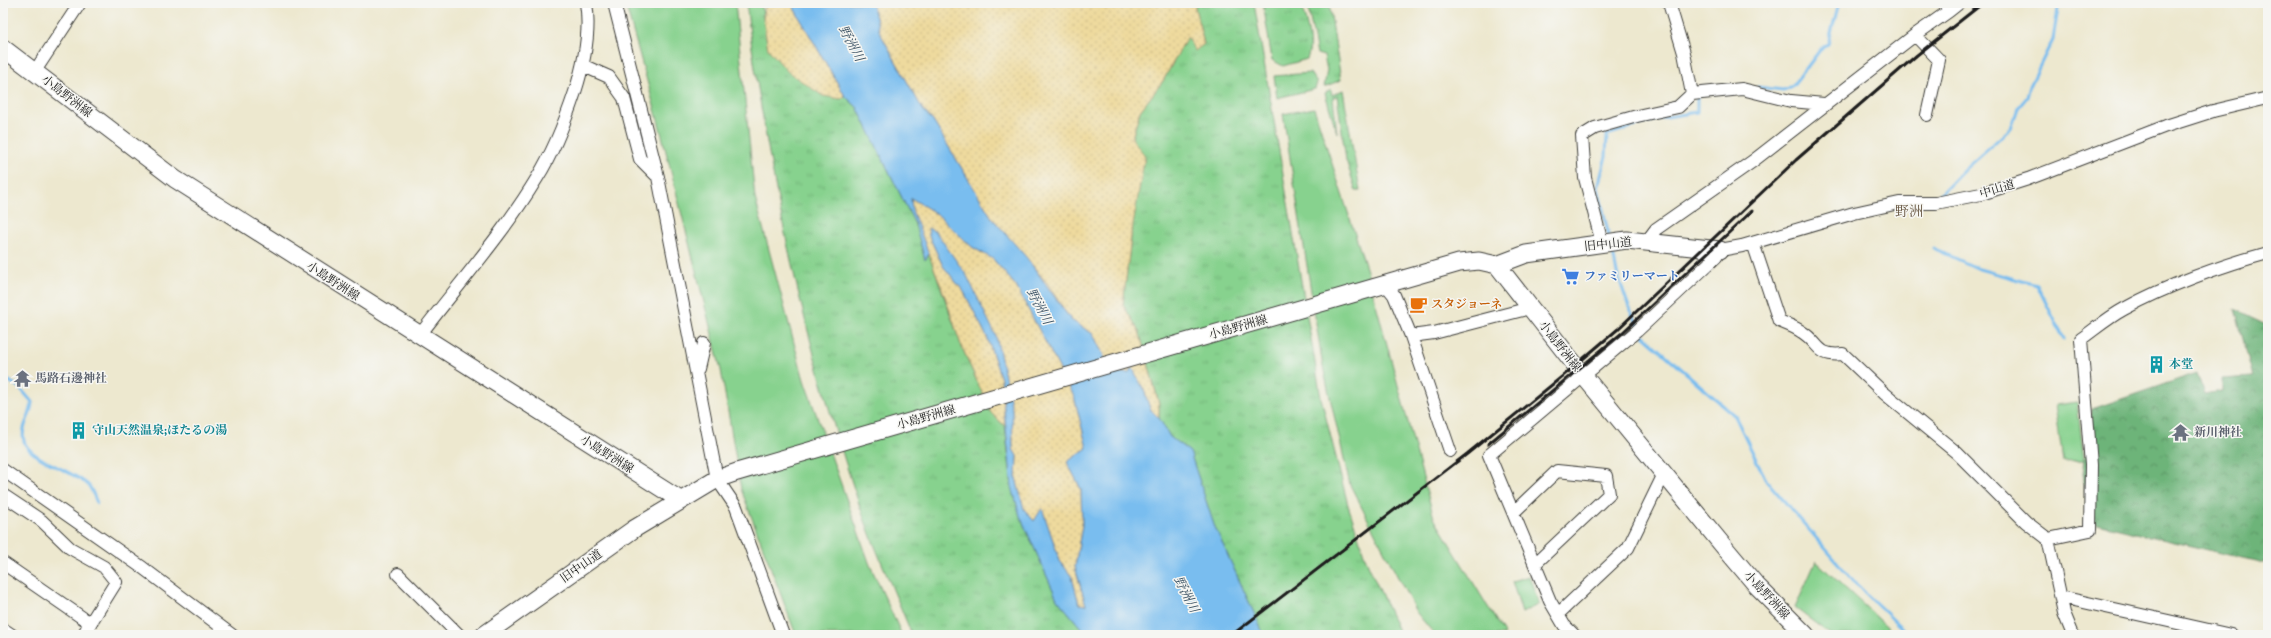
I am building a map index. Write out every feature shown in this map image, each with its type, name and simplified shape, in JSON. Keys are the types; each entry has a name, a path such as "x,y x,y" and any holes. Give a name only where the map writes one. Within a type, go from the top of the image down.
{"main road":[{"name":"小島野洲線","path":"3,48 175,179 419,336 680,500 716,479 737,472 1459,263 1479,261 1497,265 1583,375 1757,586 1806,635"},
{"name":"旧中山道","path":"1497,265 1526,254 1608,242 1648,241 1686,248 1720,250"},
{"name":"旧中山道","path":"484,635 634,529 680,500"}],"street":[{"path":"35,71 80,3"},
{"path":"419,336 510,217 537,178 565,122 584,66 588,14 586,3"},
{"path":"614,3 658,177 716,479 736,507 783,635"},
{"path":"1669,3 1696,93"},
{"path":"1608,242 1585,178 1582,136 1595,128 1637,116 1678,107 1696,93 1742,89 1791,101 1828,104 1947,7 1959,3"},
{"path":"1915,34 1939,60 1927,115"},
{"path":"584,66 609,77 624,98 640,159 658,177"},
{"name":"中山道","path":"1720,250 1753,243 1847,215 1899,203 1936,203 1981,194 2028,179 2166,126 2213,111 2268,98"},
{"path":"1648,241 1656,229 1753,161 1824,104"},
{"path":"1753,243 1779,321 1803,332 1821,350 1830,356 1843,354 1884,393 1957,453 2026,522 2048,539 2062,597 2064,613 2072,635"},
{"path":"1574,635 1550,601 1536,563 1489,455 1639,329 1716,257 1720,250"},
{"path":"2048,539 2090,530 2091,465 2081,339 2124,309 2140,301 2209,272 2268,253"},
{"path":"1380,286 1394,295 1411,336 1450,451"},
{"path":"1411,336 1434,333 1530,308"},
{"path":"697,374 704,343"},
{"path":"3,470 143,568 232,635"},
{"path":"1514,512 1557,471 1606,476 1609,494 1536,563"},
{"path":"1558,614 1628,548 1661,480 1666,476"},
{"path":"3,495 42,520 70,548 104,567 116,582 83,635"},
{"path":"3,563 90,623"},
{"path":"398,574 459,635"},
{"path":"2062,597 2231,635"},
{"path":"3,629 12,635"}],"green space":[{"path":"625,3 735,3 755,198 804,380 870,565 902,635 796,635 741,489 721,370 658,120"},
{"path":"746,3 761,3 768,48 840,99 845,96 857,107 915,224 925,260 929,254 961,345 991,413 1005,426 1012,487 1020,516 1057,599 1087,635 912,635 858,501 804,317 776,192"},
{"path":"1196,3 1254,3 1321,398 1348,505 1366,560 1400,635 1264,635 1214,525 1190,452 1170,437 1159,418 1159,403 1139,331 1123,305 1131,237 1132,138 1140,111 1163,81 1187,36 1204,44 1195,7"},
{"path":"1263,3 1301,3 1307,24 1310,46 1307,59 1283,66 1272,60"},
{"path":"1307,3 1329,3 1341,80 1324,87 1327,70 1324,56 1317,54"},
{"path":"1310,73 1317,83 1315,89 1277,98 1274,76"},
{"path":"1331,89 1332,95 1343,90 1360,191 1356,191 1346,160 1337,96 1333,97 1337,133 1325,93"},
{"path":"1314,108 1367,271 1434,518 1505,635 1435,635 1416,612 1350,485 1323,367 1283,114"},
{"name":"新川神社","path":"2235,309 2268,325 2268,564 2089,522 2083,473 2092,409 2197,373 2204,394 2222,391 2222,379 2253,377"},
{"path":"2077,402 2084,460 2063,461 2055,405"},
{"path":"1816,561 1896,635 1831,635 1795,608"},
{"path":"1529,576 1539,604 1522,613 1512,581"}],"sand":[{"path":"766,3 791,3 845,96 841,99 823,96 788,72 768,49 763,19"},
{"path":"872,3 1196,3 1195,8 1204,44 1195,51 1187,37 1163,81 1140,111 1132,138 1145,156 1131,237 1123,305 1139,331 1159,404 1159,418 1150,409 1144,390 1132,368 1129,373 1112,373 1093,334 1071,320 1047,283 992,218 933,121 923,110 880,33"},
{"path":"911,197 937,214 972,247 993,259 1016,286 1074,396 1087,448 1067,462 1081,489 1082,525 1075,567 1086,605 1079,604 1072,577 1060,561 1042,509 1034,521 1024,509 1016,478 1017,456 1013,449 1012,409 996,336 929,236 943,266 964,292 987,337 1001,379 1005,426 991,413 961,345 945,297 912,210"}],"water":[{"name":"野洲川","path":"791,3 872,3 880,33 923,110 933,121 992,218 1027,258 1071,320 1093,334 1112,373 1129,373 1132,367 1144,390 1150,409 1159,418 1170,437 1190,452 1214,525 1264,635 1087,635 1057,599 1020,516 1012,487 1001,379 987,337 964,292 943,266 929,236 928,228 936,232 967,276 996,336 1012,409 1013,449 1017,456 1016,478 1024,509 1034,521 1042,508 1060,561 1072,577 1079,604 1086,605 1075,567 1082,525 1081,489 1067,462 1087,448 1074,396 1016,286 993,259 972,247 937,214 911,198 912,210 929,254 925,260 915,224 857,107 845,96"}],"waterway":[{"path":"1758,87 1783,90 1789,88 1796,82 1823,46 1828,44 1839,3"},
{"path":"1939,196 1965,169 2011,128 2018,108 2027,97 2030,86 2053,39 2059,3"},
{"path":"1609,237 1598,187 1606,156 1607,135 1661,118 1697,112 1697,97"},
{"path":"1612,248 1617,273 1630,310 1638,325"},
{"path":"1933,248 1979,269 2037,285 2064,339"},
{"path":"1641,330 1643,335 1735,416 1766,480 1856,584 1909,635"},
{"path":"3,377 20,388 32,402 23,436 28,448 34,454 82,480 89,486 97,503"}],"railway":[{"path":"1232,635 1467,454 1564,375 1618,329 1796,160 1917,55 1983,3"},
{"path":"1488,444 1622,333 1752,211"}],"place":[{"name":"ファミリーマート","path":"1571,276"},
{"name":"スタジョーネ","path":"1418,304"},
{"name":"本堂","path":"2156,364"},
{"name":"馬路石邊神社","path":"22,378"},
{"name":"守山天然温泉;ほたるの湯","path":"79,430"},
{"name":"新川神社","path":"2181,432"}],"district":[{"name":"野洲","path":"1909,211"}]}
